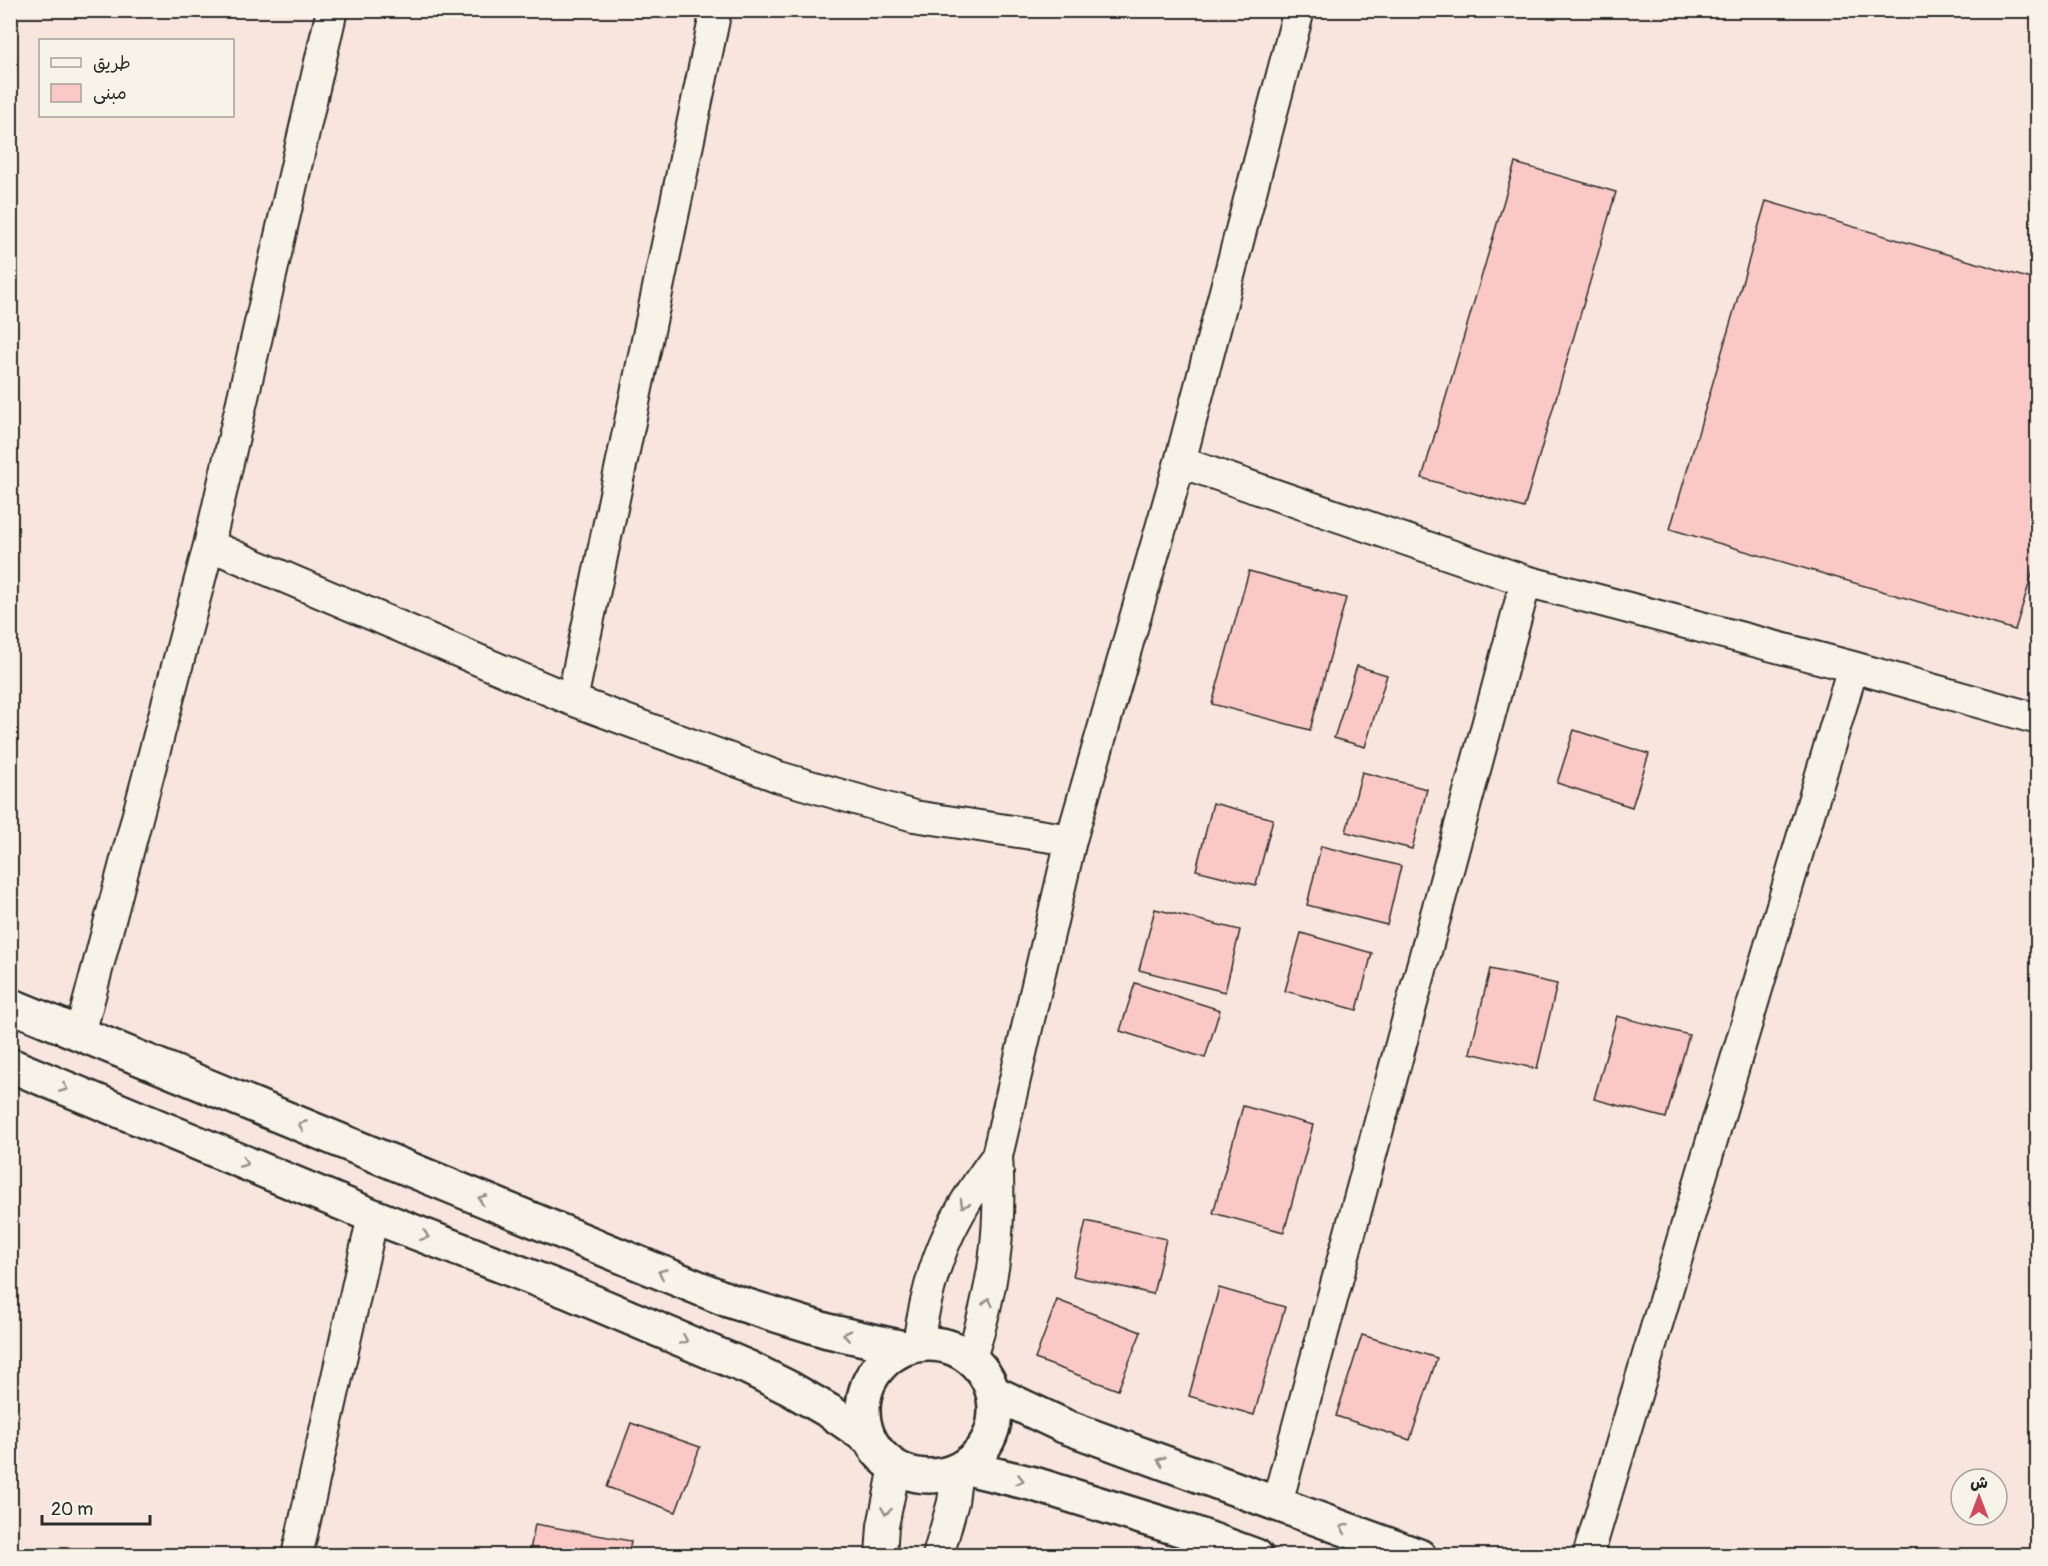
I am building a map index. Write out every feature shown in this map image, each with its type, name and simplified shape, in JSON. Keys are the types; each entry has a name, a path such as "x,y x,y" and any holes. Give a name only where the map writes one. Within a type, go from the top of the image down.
{"street":[{"path":"80,1034 209,545 332,10"},
{"path":"572,700 716,10"},
{"path":"971,1358 984,1319 998,1239 1000,1197 997,1156 1071,840 1180,462 1299,10"},
{"path":"1180,462 1526,582 1853,667 2037,719"},
{"path":"209,545 572,700 779,777 914,816 1071,840"},
{"path":"1277,1503 1526,582"},
{"path":"1588,1556 1853,667"},
{"path":"10,1005 728,1300 828,1331 911,1346 937,1344 955,1348 971,1358 981,1368 994,1393 995,1414 991,1435 979,1453 960,1468 941,1475 925,1476 895,1467 880,1454 868,1438 863,1421 862,1403 867,1386 876,1370 888,1357 911,1346 932,1273 951,1225 972,1189 997,1156"},
{"path":"10,1065 373,1216 567,1291 749,1368 789,1388 868,1438"},
{"path":"297,1556 373,1216"},
{"path":"994,1393 1064,1426 1419,1556"},
{"path":"881,1556 883,1526 895,1467"},
{"path":"938,1556 960,1468"},
{"path":"960,1468 1034,1484 1193,1533 1256,1556"}],"building":[{"path":"1515,163 1616,192 1524,508 1422,478"},
{"path":"1766,201 2038,281 2038,555 2015,630 1670,529"},
{"path":"1249,571 1346,598 1310,730 1212,704"},
{"path":"1357,666 1387,675 1365,747 1334,738"},
{"path":"1574,730 1649,754 1632,807 1557,783"},
{"path":"1362,772 1427,789 1412,849 1346,832"},
{"path":"1213,803 1273,819 1256,885 1196,870"},
{"path":"1321,846 1401,866 1387,925 1307,905"},
{"path":"1155,909 1240,930 1225,992 1139,970"},
{"path":"1301,933 1372,953 1357,1010 1285,991"},
{"path":"1490,969 1557,984 1537,1069 1470,1053"},
{"path":"1135,983 1220,1010 1205,1058 1120,1031"},
{"path":"1617,1016 1689,1035 1666,1118 1594,1099"},
{"path":"1243,1106 1313,1125 1284,1232 1213,1213"},
{"path":"1086,1221 1166,1239 1153,1294 1073,1276"},
{"path":"1219,1288 1285,1307 1254,1415 1189,1396"},
{"path":"1057,1300 1141,1332 1118,1390 1035,1359"},
{"path":"1362,1335 1437,1358 1410,1440 1336,1416"},
{"path":"631,1423 700,1447 676,1512 607,1487"},
{"path":"535,1524 631,1541 628,1556 529,1556"}]}
